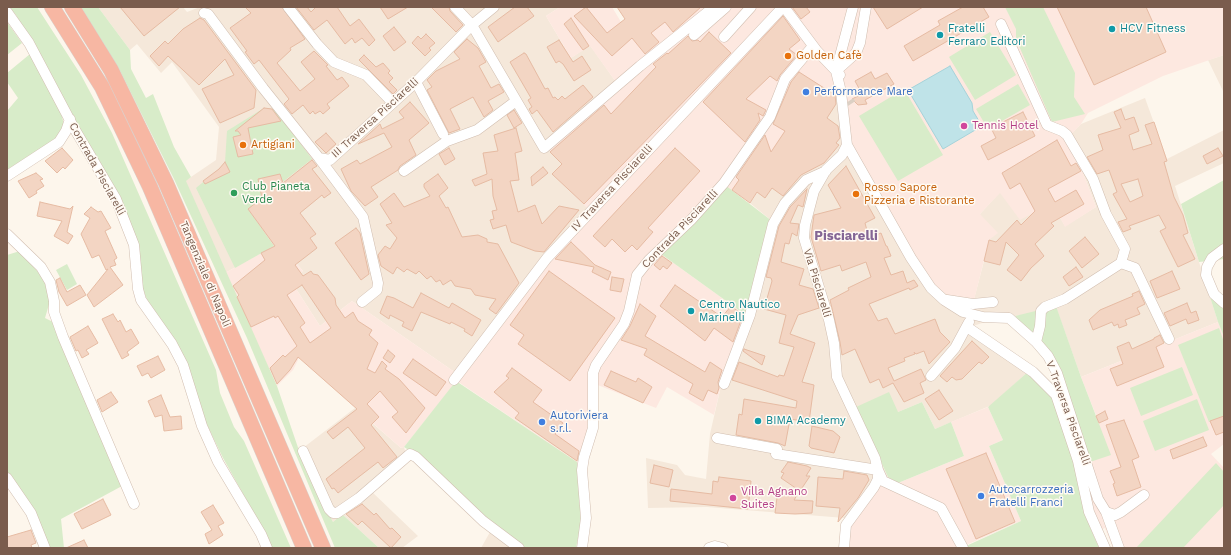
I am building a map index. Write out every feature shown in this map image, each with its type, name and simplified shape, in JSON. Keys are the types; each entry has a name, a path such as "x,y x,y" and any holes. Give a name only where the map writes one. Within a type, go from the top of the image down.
{"highway":[{"name":"Tangenziale di Napoli","path":"52,7 102,87 150,188 304,548"},
{"name":"Tangenziale di Napoli","path":"72,7 111,70 166,183 323,548"}],"street":[{"path":"288,7 317,44 334,62 366,75 393,103"},
{"path":"455,7 472,25 544,148 640,66 714,7"},
{"name":"III Traversa Pisciarelli","path":"204,13 208,14 263,88 319,158 330,160 416,82 472,25 494,7"},
{"path":"694,35 726,7"},
{"path":"724,38 750,7"},
{"path":"784,7 813,46 842,78 849,101"},
{"name":"IV Traversa Pisciarelli","path":"454,380 547,258 784,7"},
{"path":"847,145 841,92 836,71 853,7"},
{"path":"836,71 856,53 860,43 866,7"},
{"name":"Contrada Pisciarelli","path":"7,12 29,43 70,119 116,199 127,222 134,245 138,289 141,300 172,344 183,365 202,426 218,462 261,534 267,548"},
{"path":"1001,24 1047,125 1062,131 1067,135 1093,179 1106,214 1125,249 1120,263 1065,300 1045,307 1041,311 1040,326 1036,342"},
{"name":"Contrada Pisciarelli","path":"582,548 586,518 582,470 584,457 593,428 593,373 596,365 624,324 629,311 637,275 649,260 691,220 724,183 770,117 785,80 813,46"},
{"path":"416,82 443,134"},
{"path":"404,171 447,141 477,130 516,101"},
{"path":"7,176 59,142 66,131 70,119"},
{"name":"Via Pisciarelli","path":"847,145 842,155 826,170 814,191 805,225 804,238 829,320 834,343 837,377 875,458 878,470"},
{"name":"V Traversa Pisciarelli","path":"847,145 911,258 931,288 944,300 963,312 972,315 1008,318 1036,342 1048,356 1057,373 1098,499 1106,512 1119,548"},
{"path":"319,158 363,217 378,283 377,290 362,302"},
{"path":"724,384 750,315 773,224 784,203 806,180 826,170"},
{"path":"7,234 41,267 50,282 54,301 54,312 63,337 134,504"},
{"path":"1224,249 1212,258 1207,267 1206,275 1214,294 1224,303"},
{"path":"1120,263 1135,268 1169,339"},
{"path":"944,300 973,304 993,302"},
{"path":"931,376 955,348 972,315"},
{"path":"967,327 1033,372 1056,395 1078,461 1089,512 1105,548"},
{"path":"717,438 777,449 776,454 878,470"},
{"path":"303,452 329,509 333,513 337,513 359,498 410,454 416,457 483,521 519,548"},
{"path":"844,548 846,525 854,512 874,487 878,479 878,470"},
{"path":"878,470 883,481 941,508 963,548"},
{"path":"7,478 30,513 45,548"},
{"path":"1106,512 1115,515 1144,495"},
{"path":"709,548 716,546 723,548"}],"shaded area":[{"path":"98,7 183,7 187,12 200,7 560,7 546,16 571,58 590,45 618,85 562,164 590,211 456,373 352,301 320,326 291,281 303,271 279,243 225,273 185,181 216,160 219,127 172,62 161,73 137,44 130,50"},
{"path":"560,7 612,7 621,22 642,7 1224,7 1224,55 1163,76 1088,113 1081,124 1066,140 1083,173 1096,207 1065,227 1052,203 1020,220 1000,193 980,214 998,233 989,240 972,308 932,285 850,146 834,84 750,203 732,190 661,254 747,316 721,386 714,415 667,387 656,408 590,382 587,433 577,462 457,381 404,447 401,448 299,358 293,370 277,386 225,273 279,243 303,271 291,281 320,326 352,301 456,373 590,211 552,174 562,164 545,146 618,85 590,46 571,58 546,16"},
{"path":"1224,55 1224,93 1208,60"},
{"path":"834,84 972,307 984,261 980,214 1000,192 1052,203 1065,226 1096,207 1083,173 1065,140 1081,124 1145,98 1167,159 1224,130 1224,163 1175,186 1218,322 1081,377 1056,307 988,321 973,326 1029,371 992,405 935,429 922,402 898,412 856,407 888,477 866,489 845,518 707,507 648,508 646,458 677,465 685,475 706,479 710,434 721,386 772,221 750,203"},
{"path":"1218,322 1224,337 1224,444 1211,454 1224,468 1224,548 1113,548 1105,528 1093,533 1085,515 1076,466 1099,423 1081,377"},
{"path":"988,407 1003,440 989,446 1021,521 966,545 968,548 839,548 839,539 845,518 866,489 888,477 898,483 964,456 951,422"},
{"path":"355,408 401,448 404,447 407,458 370,490 418,536 402,548 379,548 342,514 333,522 306,471 299,451"},
{"path":"494,525 526,548 481,548"}],"green space":[{"path":"9,7 37,7 81,75 112,133 216,370 220,393 234,427 244,441 291,548 271,548 270,542 223,458 147,300 141,284 130,223 112,183 82,134 16,15"},
{"path":"81,7 98,7 130,50 131,69 146,98 153,94 174,147 191,177 186,181 277,386 306,471 333,522 342,514 379,548 335,548 247,338 174,179 119,69"},
{"path":"1005,7 1043,7 1075,73 1074,97 1085,114 1052,122 1016,39 1016,29"},
{"path":"7,22 22,43 7,55"},
{"path":"990,32 1016,75 975,100 949,57"},
{"path":"30,54 61,112 64,125 58,137 7,170 7,111 18,98 7,82 7,73"},
{"path":"1018,84 1030,105 988,129 976,109"},
{"path":"904,89 943,155 898,181 859,116"},
{"name":"Club Pianeta Verde","path":"264,108 272,109 277,112 312,159 248,209 274,246 235,268 196,188 219,169 225,162 227,131"},
{"path":"1224,180 1224,259 1199,262 1181,204"},
{"path":"725,185 772,221 747,316 661,254"},
{"path":"20,251 44,279 50,301 45,318 53,322 122,486 61,519 64,548 50,548 7,474 7,255"},
{"path":"67,264 77,284 67,290 56,270"},
{"path":"1210,297 1224,303 1224,337 1218,322"},
{"path":"1056,306 1111,455 1090,462 1057,367 1015,316"},
{"path":"1219,328 1224,342 1224,416 1209,422 1178,345"},
{"path":"1182,367 1193,395 1141,416 1130,388"},
{"path":"1029,371 1051,392 1076,466 1085,515 1099,548 968,548 966,546 1021,521 989,446 1003,440 988,407"},
{"path":"456,381 577,462 581,523 576,548 525,548 494,525 427,462 404,447"},
{"path":"889,392 898,412 922,402 935,429 951,422 964,456 898,483 888,477 856,407"},
{"path":"1197,399 1209,430 1155,451 1143,421"},
{"path":"1216,463 1224,472 1224,505 1183,548 1136,548"}],"water":[{"path":"950,66 972,103 973,111 982,126 943,149 908,90"}],"building":[{"path":"120,7 180,7 144,36"},
{"path":"245,7 282,7 305,39 290,48 291,50 277,63 300,91 315,79 301,62 314,51 328,65 326,66 337,80 342,77 349,86 327,104 330,108 323,114 320,111 315,114 313,111 310,114 303,105 292,114 284,104 289,99 259,60 254,64 245,52 247,51 230,28 251,13"},
{"path":"296,7 307,7 311,12 316,7 337,7 350,26 359,19 375,40 369,46 362,38 355,43 352,38 345,44 327,20 314,30"},
{"path":"380,7 408,7 388,19"},
{"path":"431,7 449,7 450,11 463,25 456,32"},
{"path":"515,7 527,7 534,16 498,42 488,27"},
{"path":"586,7 607,33 625,19 617,7 701,7 673,32 665,22 651,33 659,42 645,54 632,38 612,56 574,16"},
{"path":"792,7 806,7 810,12 801,19"},
{"path":"873,7 923,7 887,29"},
{"name":"Fratelli Ferraro Editori","path":"963,7 983,7 989,17 913,61 904,46 940,25 938,21"},
{"name":"HCV Fitness","path":"1057,7 1146,7 1166,52 1094,85"},
{"path":"783,16 800,40 789,49 797,55 780,75 777,81 770,76 746,99 766,110 763,116 758,113 760,120 745,142 703,102"},
{"path":"200,18 204,20 256,90 254,108 220,123 202,89 234,75 225,59 199,85 168,56 159,66 150,56 165,41 168,44 183,29"},
{"path":"571,18 589,46 583,50 564,24"},
{"path":"394,27 406,42 394,51 383,36"},
{"path":"709,32 731,53 584,204 552,174 562,164 550,152 604,105 611,114 656,67 653,64 667,53 668,54 688,36 692,41 698,40 700,42"},
{"path":"426,34 435,43 429,48 431,50 425,56 412,43 418,36 421,39"},
{"path":"467,39 478,48 486,62 479,66 491,88 499,84 504,92 488,101 493,110 484,117 473,97 450,109 460,129 449,133 427,90 432,87 427,80 436,71 460,59 454,52"},
{"path":"559,40 573,62 582,56 591,70 574,81 563,64 559,61 556,63 547,47"},
{"path":"524,53 526,54 545,89 548,88 553,98 555,97 558,100 562,96 565,99 583,85 593,97 553,132 537,110 532,114 529,109 532,107 528,100 531,98 510,62"},
{"path":"364,55 376,67 383,63 390,71 388,73 393,78 389,82 397,90 393,94 359,60"},
{"path":"799,72 835,95 836,104 827,118 838,126 840,138 836,143 839,145 824,163 801,175 783,196 772,188 765,198 757,192 750,203 732,190 739,180 736,177 765,135 771,152 785,131 773,124 791,82"},
{"path":"871,72 875,79 887,73 894,84 865,100 867,104 858,105 852,99 862,94 855,81"},
{"path":"410,102 429,123 409,140 416,155 400,166 398,170 371,187 378,197 365,206 351,191 341,169 357,160 360,164 392,147 384,133 358,144 380,124 382,129 404,118 399,112"},
{"path":"264,108 272,109 281,121 248,128 253,154 238,157 233,137 241,135 238,131 235,131"},
{"path":"1121,109 1125,120 1134,117 1139,131 1129,135 1133,150 1152,144 1145,125 1154,122 1167,161 1164,162 1174,197 1183,215 1188,233 1183,235 1195,259 1178,267 1160,231 1166,228 1159,215 1129,226 1131,229 1123,232 1118,222 1127,219 1113,194 1117,192 1109,170 1097,174 1087,157 1103,150 1098,135 1121,128 1114,112","holes":["1138,179 1143,196 1130,202 1121,184"]},
{"path":"514,110 522,123 514,128 507,115"},
{"path":"1023,112 1035,136 988,160 981,146 996,138 991,128"},
{"path":"516,128 522,151 515,153 519,180 510,181 518,212 535,205 542,224 559,206 579,210 544,252 535,251 511,242 506,225 493,229 490,220 494,219 492,211 497,210 493,196 492,179 475,186 472,180 487,174 483,153 498,151 494,135"},
{"path":"326,133 336,144 326,153 315,142"},
{"path":"1057,140 1071,166 1076,163 1081,171 1048,189 1055,202 1076,190 1084,204 1051,223 1054,226 1035,244 1044,256 1031,268 1021,281 1007,270 1019,255 1006,242 1000,265 984,261 989,240 996,242 1017,220 1021,225 1035,211 1020,183 1010,189 1002,173"},
{"path":"62,148 73,160 65,169 63,167 57,173 45,161"},
{"path":"449,148 455,159 445,165 439,154"},
{"path":"675,148 700,171 648,228 653,232 637,250 632,245 625,252 612,239 605,247 593,236"},
{"path":"1218,148 1223,156 1207,164 1203,156"},
{"path":"312,160 317,166 312,169 331,193 324,198 322,195 300,213 316,234 310,238 317,248 295,265 303,276 311,271 313,274 318,275 335,298 336,305 345,318 353,312 358,321 372,330 369,335 378,343 367,369 375,373 382,361 387,366 385,369 399,379 425,408 406,433 392,417 398,412 380,391 367,404 379,417 371,425 397,457 383,468 378,462 338,493 334,488 332,489 326,479 365,448 348,427 333,439 327,432 357,409 298,357 290,370 277,384 270,368 283,355 285,357 297,346 278,316 275,318 274,316 251,327 237,297 239,295 233,286 265,260 261,253 275,246 248,209 262,198 258,179 280,174 283,183","holes":["302,285 331,328 310,343 300,327 305,323 287,295"]},
{"path":"225,162 230,172 205,184 203,181 219,169"},
{"path":"846,166 875,218 865,223 869,238 881,233 887,246 891,256 884,258 891,275 903,271 907,283 914,280 918,286 910,290 909,288 869,304 878,321 887,318 895,334 935,319 940,332 950,342 929,364 924,351 916,354 914,352 915,354 904,358 905,361 888,368 894,381 921,369 926,380 920,383 924,393 904,402 893,383 883,388 879,379 870,383 855,349 842,355 830,300 849,290 848,288 871,277 866,262 842,271 840,265 821,271 811,237 814,215 841,208 828,185"},
{"path":"543,167 548,173 532,186 531,177"},
{"path":"36,173 43,179 40,180 44,186 29,198 18,181"},
{"path":"438,174 448,188 439,196 446,208 448,207 462,237 478,235 487,239 487,242 498,244 519,283 496,314 489,309 496,299 475,295 471,289 455,286 451,280 443,285 440,280 436,282 431,276 427,279 419,271 416,274 407,269 404,272 397,267 393,274 381,266 378,255 385,246 390,249 397,238 386,225 392,223 380,204 394,193 404,207 430,196 424,187 424,184"},
{"path":"807,189 803,207 798,205 790,223 799,224 797,236 792,233 789,244 785,243 781,262 804,269 799,285 813,289 819,308 798,315 790,334 815,343 802,382 814,385 809,422 790,419 785,446 778,443 736,435 739,414 742,415 744,399 796,408 797,401 732,380 739,362 778,377 779,375 784,376 794,347 779,343 786,315 764,309 772,281 771,278 766,277 779,226 790,207"},
{"path":"40,202 70,209 73,206 67,232 73,236 68,244 54,236 62,221 37,216"},
{"path":"91,207 98,212 101,211 111,228 105,231 117,258 114,260 116,265 110,267 123,285 94,307 87,295 108,269 106,270 99,255 92,258 81,234 90,218 84,214"},
{"path":"356,228 360,233 369,274 361,280 335,243"},
{"path":"1085,237 1099,254 1082,268 1069,251"},
{"path":"571,242 595,265 611,272 608,280 592,272 594,267 555,259"},
{"path":"662,256 672,263 667,269 663,266 660,270 654,265"},
{"path":"1076,267 1083,277 1069,286 1063,277"},
{"path":"549,271 615,318 570,381 518,344 524,335 510,325"},
{"path":"1172,271 1180,289 1157,298 1150,281"},
{"path":"612,277 624,279 621,292 610,290"},
{"path":"60,278 67,292 80,285 86,295 67,306 59,292 56,280"},
{"name":"Centro Nautico Marinelli","path":"675,285 722,317 731,306 743,315 733,342 714,328 705,341 660,306"},
{"path":"1139,291 1145,304 1137,308 1140,314 1125,320 1127,325 1119,328 1118,324 1114,326 1112,322 1093,330 1089,320 1100,310 1133,296 1132,294"},
{"path":"421,293 449,308 452,303 481,320 472,336 464,331 465,329 451,322 450,324 421,312 412,331 402,326 404,322 390,315 389,319 380,313 387,296 413,308"},
{"path":"1187,303 1191,313 1196,311 1199,320 1188,324 1186,319 1170,326 1164,313"},
{"path":"640,304 656,316 645,336 705,372 710,362 722,370 718,382 719,388 717,394 708,390 703,401 689,393 693,384 644,355 647,349 621,340 630,326"},
{"path":"113,314 118,322 120,320 126,332 131,329 139,343 127,352 129,355 122,359 102,319"},
{"path":"88,326 98,343 86,350 89,354 82,358 78,350 76,351 70,337"},
{"path":"1160,335 1164,343 1156,347 1164,367 1117,386 1110,369 1123,364 1117,347 1129,342 1132,349"},
{"path":"972,341 989,357 982,364 979,362 962,379 956,380 952,377 947,382 940,376"},
{"path":"744,349 765,356 762,365 743,351"},
{"path":"388,350 395,356 390,363 383,358"},
{"path":"158,356 165,370 151,378 148,373 142,376 137,366"},
{"path":"413,359 446,382 436,396 403,373"},
{"path":"512,368 542,390 533,402 563,423 555,434 579,451 577,461 515,418 519,413 494,392 509,378 506,376"},
{"path":"611,371 636,382 638,378 652,387 643,403 604,385"},
{"path":"939,390 953,411 939,420 925,399"},
{"path":"111,392 118,402 102,412 97,400"},
{"path":"161,395 170,417 181,416 182,429 164,431 162,415 155,417 148,401"},
{"path":"1105,411 1108,419 1099,423 1096,416"},
{"path":"1224,416 1224,432 1216,435 1210,421"},
{"path":"1124,420 1139,457 1132,460 1141,487 1117,496 1113,484 1115,483 1110,471 1121,467 1106,425"},
{"path":"812,426 833,431 840,437 834,453 811,448 809,446"},
{"path":"1203,437 1207,446 1173,459 1170,450"},
{"name":"Autocarrozzeria Fratelli Franci","path":"986,453 1015,522 976,539 946,469"},
{"path":"788,462 811,468 806,476 810,476 800,491 781,478 784,473 781,472"},
{"path":"654,465 673,470 669,487 650,483"},
{"path":"844,471 867,475 869,480 858,498 838,522 840,508 816,506 818,477 843,479"},
{"name":"Villa Agnano Suites","path":"719,477 751,481 748,509 670,501 671,489 712,494 713,481 718,482"},
{"path":"778,490 799,492 794,500 813,501 812,513 775,513"},
{"path":"103,499 111,515 82,529 74,514"},
{"path":"362,504 374,515 376,513 390,529 392,528 401,537 391,548 362,521 358,525 346,514"},
{"path":"213,505 224,523 218,526 223,535 209,544 205,534 212,530 201,512"},
{"path":"31,530 36,543 31,545 32,548 7,548 7,537"},
{"path":"84,540 88,548 66,548"}],"place":[{"name":"HCV Fitness","path":"1112,29"},
{"name":"Fratelli Ferraro Editori","path":"940,35"},
{"name":"Golden Cafè","path":"788,56"},
{"name":"Performance Mare","path":"806,92"},
{"name":"Tennis Hotel","path":"964,126"},
{"name":"Artigiani","path":"243,145"},
{"name":"Club Pianeta Verde","path":"234,193"},
{"name":"Rosso Sapore Pizzeria e Ristorante","path":"856,194"},
{"name":"Centro Nautico Marinelli","path":"691,311"},
{"name":"BIMA Academy","path":"758,421"},
{"name":"Autoriviera s.r.l.","path":"542,422"},
{"name":"Autocarrozzeria Fratelli Franci","path":"981,496"},
{"name":"Villa Agnano Suites","path":"733,498"}],"district":[{"name":"Pisciarelli","path":"846,236"}]}
